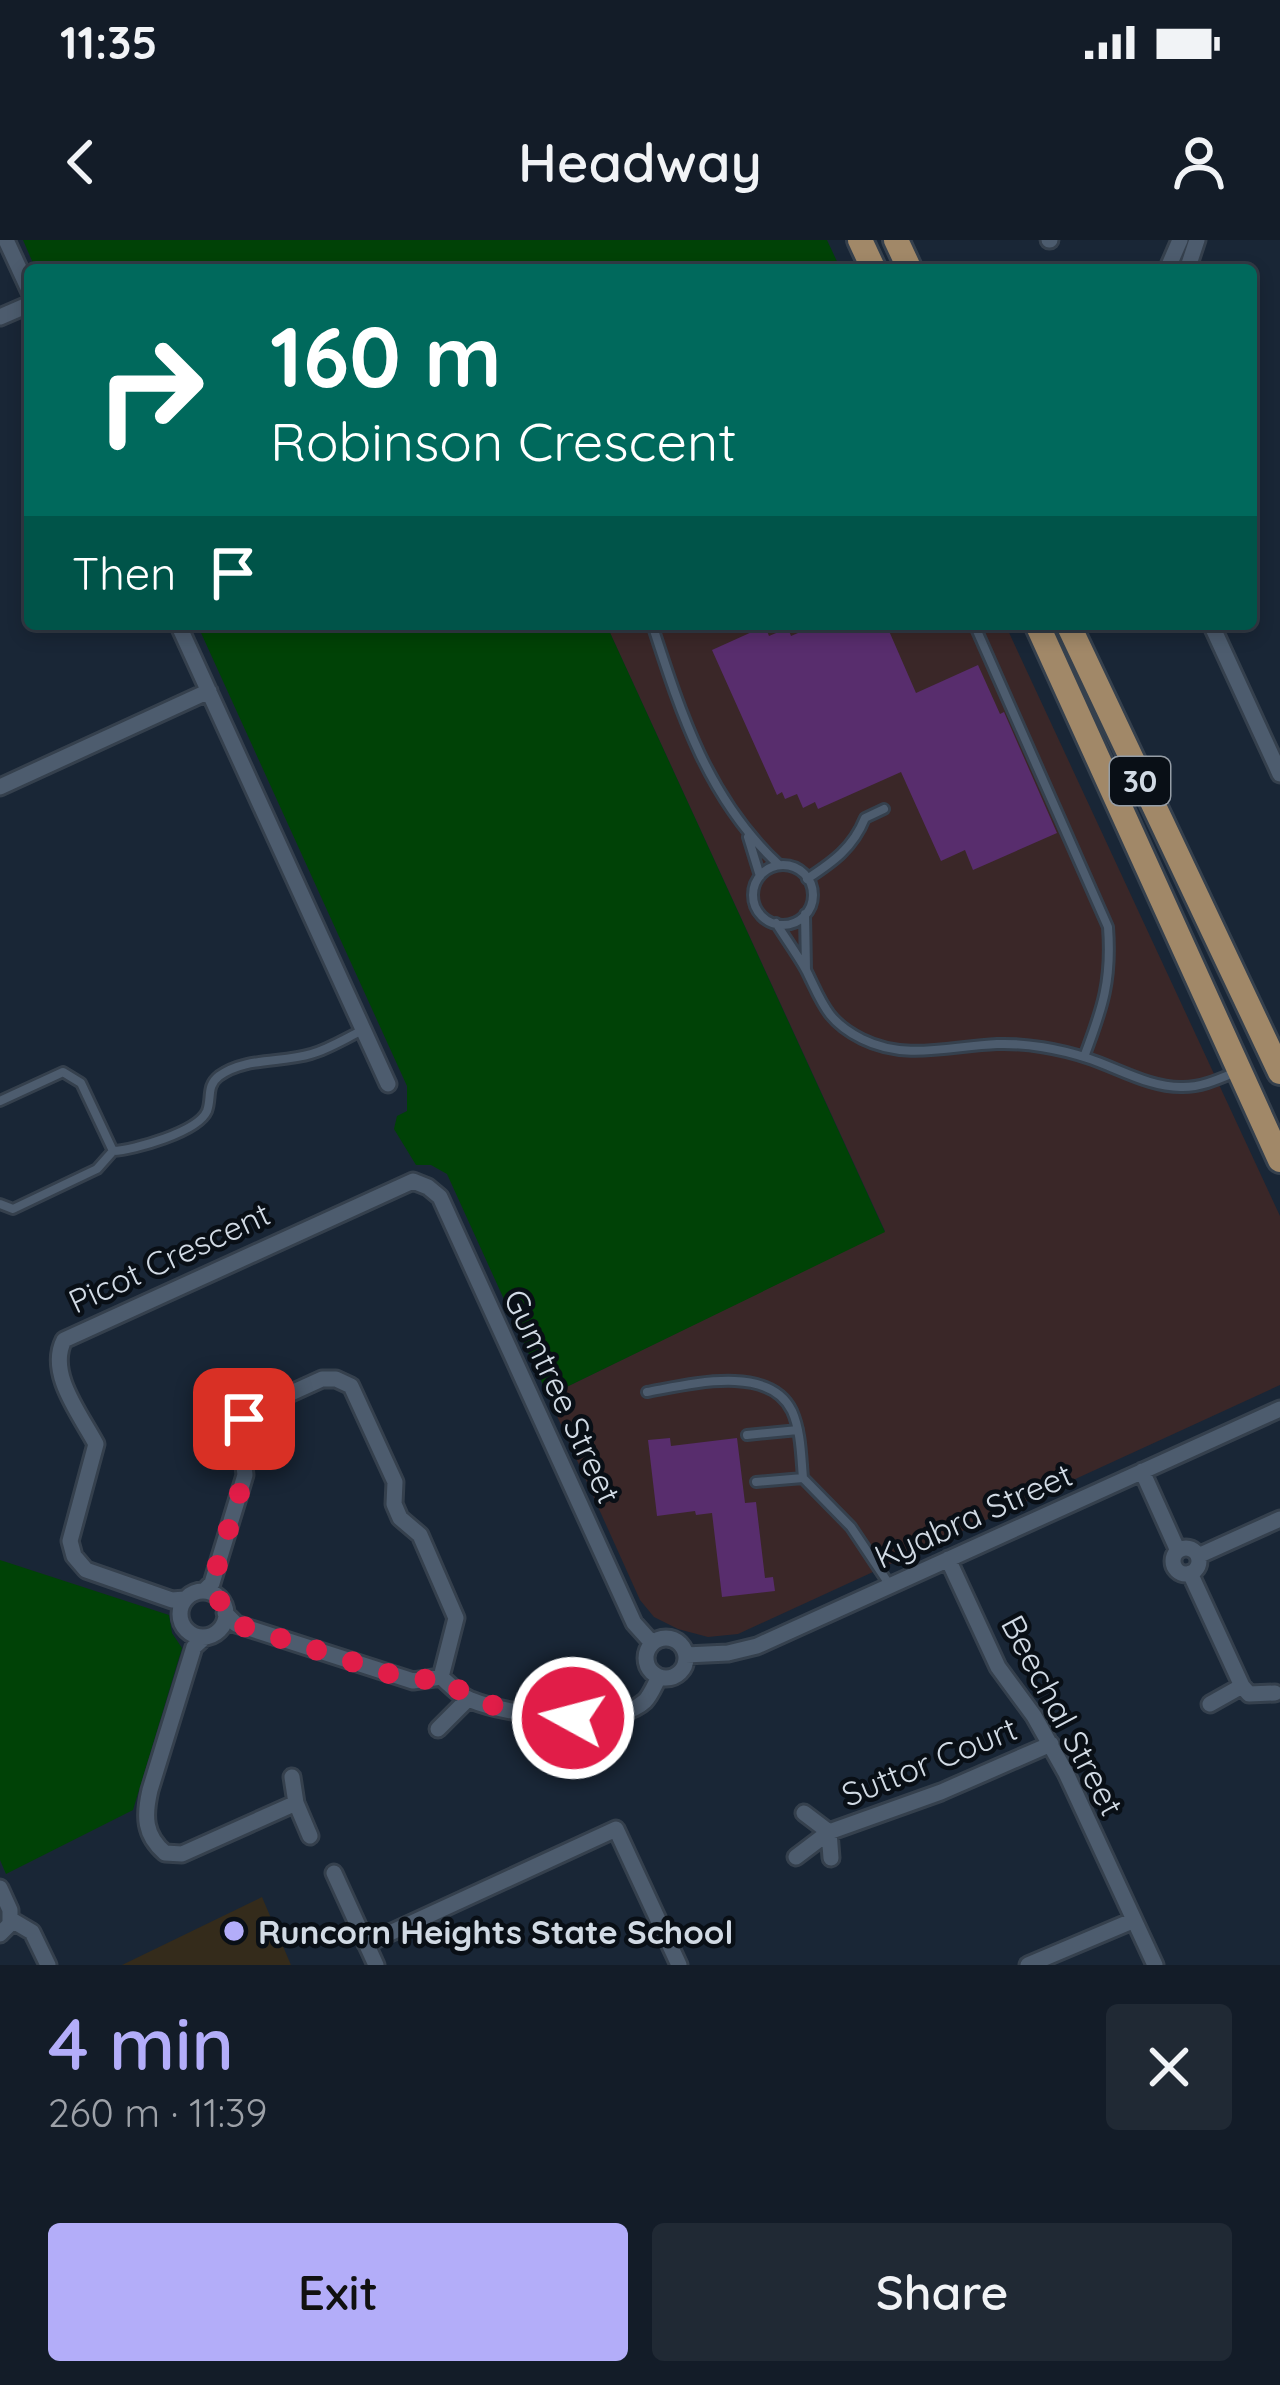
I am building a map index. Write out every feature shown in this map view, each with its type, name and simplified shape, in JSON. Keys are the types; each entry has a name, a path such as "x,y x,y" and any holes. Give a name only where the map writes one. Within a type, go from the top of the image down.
{"main road":[{"name":"30","path":"1040,630 1280,1160"},
{"name":"30","path":"1071,630 1280,1072"}],"street":[{"path":"6,240 24,279"},
{"path":"181,630 388,1084"},
{"path":"1214,630 1280,774"},
{"path":"0,787 209,691"},
{"name":"Picot Crescent","path":"179,1603 86,1570 74,1556 70,1541 95,1444 59,1373 57,1354 64,1340 413,1181"},
{"name":"Gumtree Street","path":"413,1181 440,1197 634,1623 652,1642"},
{"path":"441,1677 456,1618 420,1535 400,1518 394,1504 394,1482 351,1386 322,1378 256,1409 244,1419 245,1475 211,1590 228,1621 412,1681 441,1677 468,1700 529,1714 573,1718 632,1709 646,1700 659,1677"},
{"name":"Kyabra Street","path":"652,1642 672,1639 686,1655 758,1646 1280,1409"},
{"path":"1142,1471 1178,1551 1174,1567 1190,1573 1242,1686 1249,1694 1275,1693"},
{"path":"1198,1556 1280,1519"},
{"path":"1178,1551 1189,1549 1198,1556"},
{"path":"1190,1573 1198,1565 1198,1556"},
{"name":"Beechal Street","path":"948,1559 998,1666 1051,1744 1155,1965"},
{"path":"197,1639 182,1624 179,1603 211,1590"},
{"path":"228,1621 197,1639 145,1812 147,1832 165,1853 182,1854 296,1803"},
{"path":"652,1642 647,1664 659,1677"},
{"path":"659,1677 678,1674 686,1655"},
{"path":"1210,1703 1242,1686"},
{"path":"438,1729 468,1700"},
{"name":"Suttor Court","path":"796,1857 829,1832 941,1792 1051,1744"},
{"path":"292,1777 296,1803 310,1836"},
{"name":"Suttor Court","path":"804,1813 829,1832 831,1858"},
{"path":"366,1944 616,1829 679,1965"},
{"path":"334,1873 376,1965"},
{"path":"0,1888 10,1918 32,1932 48,1965"},
{"path":"0,1934 10,1918"},
{"path":"1028,1965 1132,1921"}],"lane":[{"path":"654,630 691,738 747,836 760,876"},
{"path":"977,630 1108,927 1111,968 1084,1057"},
{"path":"807,879 857,839 865,818 884,809"},
{"path":"747,836 778,865 794,867 807,879 812,897 805,914 806,972"},
{"path":"778,865 760,876 754,902 762,916 776,923 790,924 805,914"},
{"path":"776,923 806,972 816,999 835,1020 861,1038 891,1049 920,1053 999,1044 1084,1057 1180,1088 1238,1071"},
{"path":"0,1204 13,1209 97,1169 113,1151 136,1150 198,1121 207,1110 209,1088 219,1075 268,1059 309,1055 363,1030"},
{"path":"0,1101 63,1072 81,1083 113,1151"},
{"path":"647,1392 717,1379 763,1387 784,1399 798,1430 803,1478 851,1527 890,1586"},
{"path":"747,1436 798,1430"},
{"path":"756,1482 803,1478"}],"shaded area":[{"path":"609,630 1008,630 1280,1216 1280,1385 738,1634 708,1637 654,1617 640,1600 548,1396 885,1231"},
{"name":"Runcorn Heights State School","path":"262,1897 291,1965 122,1965"}],"green space":[{"path":"23,240 827,240 838,264 33,264"},
{"path":"200,630 609,630 885,1232 548,1396 447,1174 431,1165 416,1165 394,1129 397,1116 407,1111 407,1086"},
{"path":"0,1560 169,1615 172,1633 182,1648 133,1810 6,1874 0,1860"}],"building":[{"path":"756,630 767,630 769,636 789,630 791,636 805,630 889,630 916,693 978,665 1057,833 973,870 965,850 941,861 901,772 818,809 815,802 803,808 797,794 785,799 782,792 777,795 712,650"},
{"path":"670,1438 671,1446 737,1438 745,1503 756,1502 765,1578 773,1577 775,1591 722,1597 712,1513 657,1516 648,1440"}],"place":[{"name":"Runcorn Heights State School","path":"234,1931"}],"route":[{"path":"244,1419 245,1475 212,1583 225,1613 236,1624 412,1681 441,1677 468,1700 573,1718"}]}
